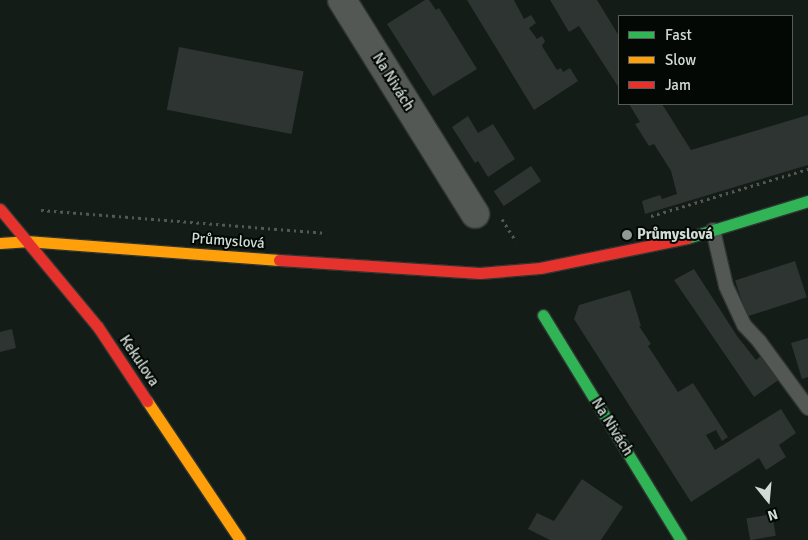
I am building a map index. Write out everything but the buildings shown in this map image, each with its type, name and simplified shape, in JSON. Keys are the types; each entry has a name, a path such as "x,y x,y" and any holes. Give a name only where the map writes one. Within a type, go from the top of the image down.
{"street":[{"name":"Na Nivách","path":"342,0 475,214"},
{"name":"Průmyslová","path":"0,243 26,241 410,270 480,272 540,268 592,260 672,243 808,201"},
{"name":"Kekulova","path":"0,208 98,327 240,540"},
{"name":"Na Nivách","path":"543,315 681,540"}],"lane":[{"path":"713,230 726,286 744,325 759,341 808,408"}],"path":[{"path":"646,218 808,169"},
{"path":"41,210 327,233"}],"traffic: fast":[{"path":"687,238 808,201"},
{"path":"543,315 681,540"}],"traffic: slow":[{"path":"0,243 26,241 279,260"},
{"path":"147,401 240,540"}],"traffic: jam":[{"path":"0,209 98,327 147,401"},
{"path":"279,260 480,273 540,268 687,238"}],"place":[{"name":"Průmyslová","path":"627,235"}]}
